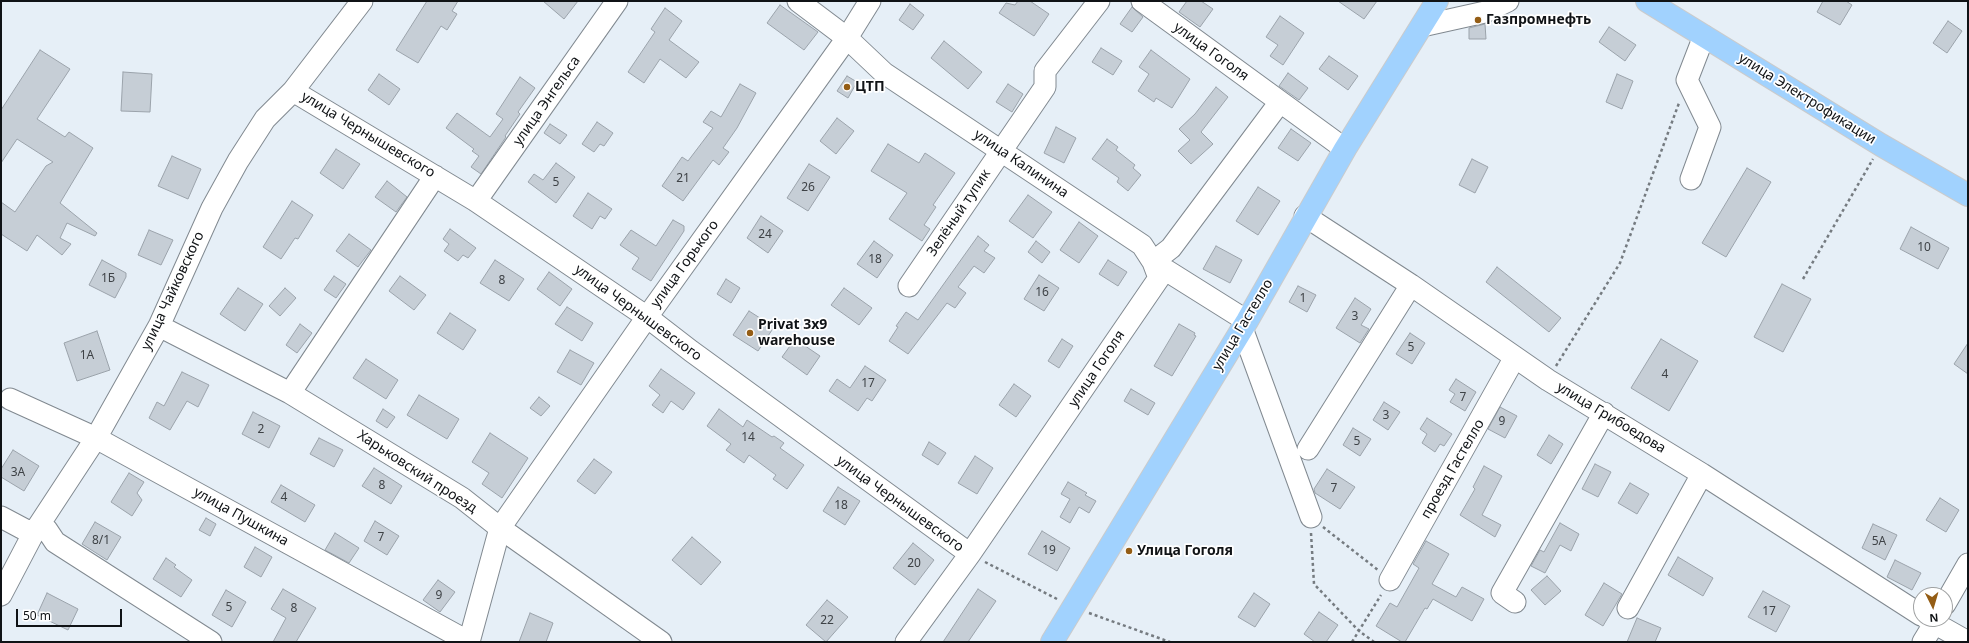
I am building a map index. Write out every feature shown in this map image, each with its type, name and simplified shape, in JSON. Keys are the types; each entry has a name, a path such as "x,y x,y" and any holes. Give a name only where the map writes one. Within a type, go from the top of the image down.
{"main road":[{"name":"улица Электрофикации","path":"1647,1 1881,145 1968,195"},
{"name":"улица Гастелло","path":"1052,642 1244,325 1345,148 1431,9"}],"street":[{"name":"улица Чайковского","path":"1,595 37,529 96,438 159,326 212,208 238,161 265,120 293,91 362,1"},
{"name":"улица Энгельса","path":"476,201 617,1"},
{"name":"улица Калинина","path":"798,1 847,38 884,73 1000,152 1142,245 1152,262 1244,325"},
{"name":"улица Горького","path":"469,642 500,528 647,317 847,38 870,1"},
{"name":"Зелёный тупик","path":"909,286 1045,87 1045,71 1099,1"},
{"name":"улица Гоголя","path":"1142,1 1345,148"},
{"path":"1431,9 1485,12 1508,1"},
{"path":"1691,179 1710,127 1687,80 1704,36"},
{"name":"улица Чернышевского","path":"293,91 476,201 647,317 691,351 970,554"},
{"path":"1152,262 1171,248 1280,102"},
{"path":"290,393 435,176"},
{"name":"улица Грибоедова","path":"1305,216 1411,285 1548,380 1702,474 1913,608"},
{"name":"улица Гоголя","path":"906,642 970,554 1159,278 1152,262"},
{"path":"1308,449 1411,285"},
{"path":"1244,325 1310,517"},
{"name":"Харьковский проезд","path":"159,326 290,393 462,498 500,528 661,642"},
{"name":"проезд Гастелло","path":"1390,580 1515,357"},
{"name":"улица Пушкина","path":"10,399 96,438 469,642"},
{"path":"1516,602 1502,593 1604,413"},
{"path":"1628,608 1702,474"},
{"path":"1,517 37,529 47,530 55,542 210,642"},
{"path":"1953,590 1968,564"},
{"path":"1924,642 1928,627"},
{"name":"улица Грибоедова","path":"1943,627 1968,642"}],"path":[{"path":"1548,380 1620,263 1687,80"},
{"path":"1803,279 1881,145"},
{"path":"1310,517 1390,580 1352,642"},
{"path":"1310,517 1314,584 1359,631 1374,642"},
{"path":"970,554 1072,607 1170,642"}],"building":[{"path":"427,1 458,1 452,11 457,14 447,30 441,26 418,63 396,50"},
{"path":"543,1 578,1 564,19"},
{"path":"1018,1 1030,1 1049,14 1034,36 999,13 1006,3 1015,5"},
{"path":"1187,1 1201,1 1213,9 1200,27 1179,12"},
{"path":"1338,1 1377,1 1364,19"},
{"path":"1823,1 1846,1 1852,5 1840,25 1817,12"},
{"path":"910,4 924,15 913,30 899,20"},
{"path":"780,5 818,32 804,50 767,23"},
{"path":"1132,7 1143,17 1132,32 1120,24"},
{"path":"665,8 682,21 669,40 699,62 686,78 660,59 644,83 628,72 655,32 651,29"},
{"path":"1280,16 1304,33 1283,65 1270,56 1278,45 1266,37"},
{"path":"1948,21 1962,31 1947,53 1933,43"},
{"path":"1485,24 1486,39 1469,39 1469,28"},
{"path":"1609,27 1636,45 1625,61 1599,42"},
{"path":"944,41 982,72 968,89 931,58"},
{"path":"1101,48 1122,61 1113,75 1092,62"},
{"path":"40,50 70,69 37,119 65,137 69,132 93,148 60,203 97,233 95,236 67,223 60,238 71,244 62,255 37,235 27,251 1,234 1,202 15,212 46,166 53,162 17,139 1,163 1,110"},
{"path":"1151,50 1190,79 1172,108 1156,98 1154,102 1138,91 1149,74 1139,67"},
{"path":"1329,56 1358,76 1348,90 1319,69"},
{"path":"123,72 152,74 150,112 121,111"},
{"path":"1288,73 1308,88 1299,100 1279,86"},
{"path":"379,74 400,89 389,105 368,90"},
{"path":"1617,74 1633,81 1622,109 1606,102"},
{"name":"ЦТП","path":"847,76 857,82 848,98 837,91"},
{"path":"520,77 535,88 518,112 520,114 481,174 471,167 479,156 472,151 474,149 446,128 457,113 490,137 503,119 496,114"},
{"path":"740,84 756,93 737,128 723,148 729,152 719,165 713,160 683,201 662,186 682,157 688,161 713,128 703,122 711,111 721,117"},
{"path":"1008,84 1023,94 1012,112 996,102"},
{"path":"1216,87 1228,97 1201,132 1213,144 1191,164 1178,151 1190,140 1179,129 1195,114"},
{"path":"837,118 854,131 836,154 820,141"},
{"path":"597,122 613,133 604,146 600,144 594,152 582,144"},
{"path":"550,124 567,135 560,144 544,133"},
{"path":"1056,127 1076,138 1064,163 1044,153"},
{"path":"1291,129 1311,143 1298,161 1278,148"},
{"path":"1107,139 1118,147 1116,150 1135,165 1133,168 1141,175 1128,191 1117,182 1119,178 1092,159"},
{"path":"888,144 919,163 925,153 955,173 933,205 936,207 924,225 930,229 922,241 889,219 907,193 871,171"},
{"path":"336,149 360,164 343,189 320,173"},
{"path":"172,156 201,169 188,199 158,186"},
{"path":"1472,159 1488,167 1475,193 1459,185"},
{"path":"556,163 575,177 556,203 528,182 534,174 543,180"},
{"path":"809,164 830,177 808,211 787,198"},
{"path":"1747,168 1771,182 1726,257 1702,243"},
{"path":"387,181 407,197 396,212 375,197"},
{"path":"1258,187 1280,201 1258,235 1236,221"},
{"path":"588,193 612,209 605,219 600,216 592,229 573,216"},
{"path":"1028,195 1052,212 1033,238 1009,221"},
{"path":"292,201 313,215 298,239 295,238 281,259 263,247"},
{"path":"761,216 783,231 768,253 747,238"},
{"path":"673,220 684,226 684,231 651,281 632,269 639,258 620,245 631,230 656,246"},
{"path":"1079,222 1098,236 1079,263 1060,250"},
{"path":"1911,227 1949,248 1938,269 1900,249"},
{"path":"450,229 476,248 468,258 463,255 458,261 444,251 449,244 443,239"},
{"path":"149,230 173,240 161,265 138,255"},
{"path":"349,234 371,250 358,267 336,251"},
{"path":"978,236 989,245 984,251 995,258 984,273 974,266 958,287 966,293 955,308 947,303 908,354 889,341 898,327 896,326 906,312 918,320"},
{"path":"874,241 893,255 877,278 857,264"},
{"path":"1036,241 1050,252 1042,263 1028,252"},
{"path":"1216,246 1242,260 1230,283 1203,269"},
{"path":"102,260 126,273 126,277 115,298 89,285"},
{"path":"495,260 524,279 509,301 480,283"},
{"path":"1108,260 1127,272 1118,286 1099,274"},
{"path":"1497,267 1561,318 1549,332 1486,282"},
{"path":"549,272 572,289 560,306 537,289"},
{"path":"1039,275 1059,288 1044,311 1024,299"},
{"path":"334,276 346,284 336,298 324,290"},
{"path":"400,276 426,295 414,310 389,291"},
{"path":"726,279 740,288 731,303 717,294"},
{"path":"1782,284 1811,299 1783,352 1754,337"},
{"path":"1298,286 1316,295 1307,312 1289,302"},
{"path":"238,288 263,304 245,331 220,314"},
{"path":"285,288 296,298 280,316 269,306"},
{"path":"844,288 872,308 859,325 831,305"},
{"path":"1355,298 1371,309 1361,325 1369,329 1360,343 1336,328"},
{"path":"567,307 593,323 582,341 555,324"},
{"path":"749,311 774,327 758,351 733,335"},
{"path":"450,313 476,330 463,350 437,333"},
{"path":"300,324 312,333 297,353 286,345"},
{"path":"1179,324 1195,333 1194,335 1196,336 1172,376 1154,366"},
{"path":"97,331 110,370 77,381 64,343"},
{"path":"1410,333 1425,343 1412,364 1396,354"},
{"path":"795,339 820,356 807,375 782,357"},
{"path":"1062,339 1073,346 1059,368 1048,361"},
{"path":"1661,339 1698,361 1669,411 1631,388"},
{"path":"1968,343 1968,374 1954,364"},
{"path":"570,350 594,363 581,385 557,372"},
{"path":"366,359 398,380 386,399 353,378"},
{"path":"865,366 886,380 872,401 867,398 858,411 829,391 837,379 850,388"},
{"path":"661,369 695,393 683,410 671,401 663,413 652,405 660,395 649,386"},
{"path":"182,372 209,385 198,407 187,401 170,430 149,418 157,402 164,406"},
{"path":"1456,379 1476,392 1465,411 1450,402 1455,394 1449,390"},
{"path":"1014,384 1031,396 1016,417 999,405"},
{"path":"1131,389 1155,403 1148,415 1124,401"},
{"path":"419,395 459,419 447,439 407,415"},
{"path":"539,397 550,406 541,416 530,408"},
{"path":"1384,402 1400,412 1388,430 1373,420"},
{"path":"1500,407 1517,416 1505,438 1488,429"},
{"path":"383,409 395,417 387,428 376,421"},
{"path":"719,409 743,427 747,420 772,437 774,436 784,443 780,448 804,465 787,489 773,479 776,475 749,455 744,463 726,450 731,444 707,426"},
{"path":"253,412 280,426 269,448 242,434"},
{"path":"1427,418 1452,434 1444,446 1440,444 1435,452 1422,443 1427,434 1420,429"},
{"path":"1353,428 1371,439 1360,456 1343,445"},
{"path":"490,433 528,458 502,498 482,484 489,473 472,462"},
{"path":"1549,435 1563,444 1551,464 1537,455"},
{"path":"319,438 343,450 334,467 310,454"},
{"path":"929,442 946,453 938,465 922,455"},
{"path":"13,450 39,466 24,491 1,477 1,469"},
{"path":"975,456 993,468 977,494 958,483"},
{"path":"594,459 612,472 595,494 577,481"},
{"path":"1595,464 1611,472 1598,497 1582,489"},
{"path":"1484,466 1502,476 1482,515 1501,525 1495,537 1460,515 1475,489 1473,487"},
{"path":"374,468 402,486 391,504 362,486"},
{"path":"1327,469 1355,487 1340,509 1315,493 1314,489"},
{"path":"129,473 144,482 137,493 142,500 132,516 111,502"},
{"path":"1068,482 1087,493 1085,495 1096,501 1089,513 1079,507 1070,523 1060,517 1070,499 1061,494"},
{"path":"1630,483 1649,494 1637,514 1618,503"},
{"path":"281,485 315,505 305,522 271,502"},
{"path":"838,487 860,501 845,525 823,511"},
{"path":"1940,498 1959,510 1946,532 1926,520"},
{"path":"206,518 216,524 210,536 199,530"},
{"path":"375,521 399,536 387,555 364,541"},
{"path":"95,522 121,537 107,560 82,544"},
{"path":"1560,523 1579,534 1571,551 1560,545 1545,573 1531,566 1540,550 1544,552"},
{"path":"1873,524 1897,535 1885,560 1862,548"},
{"path":"1042,531 1070,548 1057,571 1028,554"},
{"path":"335,533 359,548 349,563 325,550"},
{"path":"692,537 721,562 701,585 672,560"},
{"path":"1426,541 1449,554 1432,584 1456,597 1462,587 1484,599 1472,621 1433,599 1427,609 1425,608 1405,642 1402,642 1376,626 1390,603 1397,607 1419,568 1413,564"},
{"path":"913,543 934,560 915,585 893,568"},
{"path":"255,547 272,557 261,577 244,567"},
{"path":"1678,557 1713,578 1703,596 1668,575"},
{"path":"166,558 176,565 174,567 192,580 181,597 153,579"},
{"path":"1895,560 1921,573 1912,590 1887,577"},
{"path":"1547,576 1561,591 1545,605 1531,590"},
{"path":"438,580 455,592 440,612 423,600"},
{"path":"1604,583 1622,594 1603,626 1585,615"},
{"path":"283,589 316,608 296,642 273,642 286,618 271,609"},
{"path":"978,589 996,601 968,642 943,642"},
{"path":"226,590 246,602 232,627 212,615"},
{"path":"1763,591 1790,606 1776,632 1748,617"},
{"path":"47,593 78,609 68,630 37,615"},
{"path":"1254,593 1270,604 1255,627 1238,617"},
{"path":"827,600 848,617 826,642 806,625"},
{"path":"1319,612 1338,625 1326,642 1315,642 1304,634"},
{"path":"530,613 553,623 546,642 519,642"},
{"path":"1637,618 1661,628 1655,642 1627,642"}],"place":[{"name":"Газпромнефть","path":"1478,20"},
{"name":"ЦТП","path":"847,87"},
{"name":"Privat 3x9 warehouse","path":"750,333"},
{"name":"Улица Гоголя","path":"1129,551"}]}
